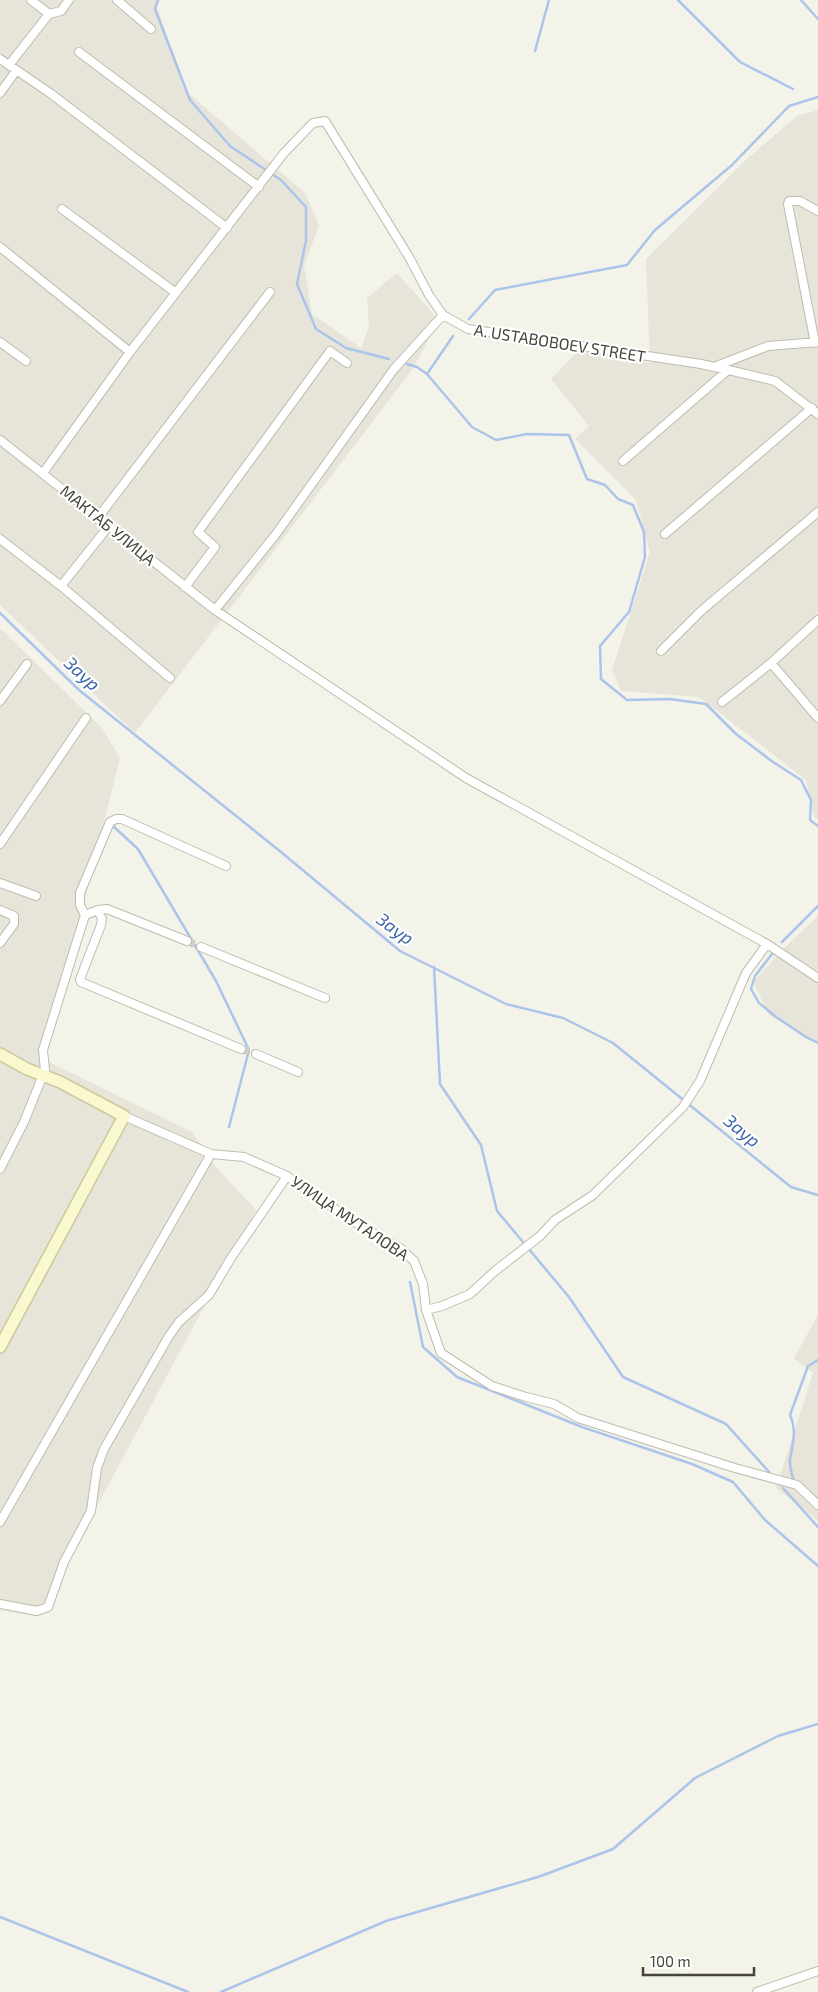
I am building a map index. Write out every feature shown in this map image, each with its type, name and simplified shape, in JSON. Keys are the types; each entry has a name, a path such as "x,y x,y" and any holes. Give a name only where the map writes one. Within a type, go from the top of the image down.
{"street":[{"path":"31,0 49,14"},
{"path":"9,65 49,14 61,11 69,0"},
{"path":"117,0 151,29"},
{"path":"43,473 130,352 259,187 80,52"},
{"path":"0,59 50,93 227,228"},
{"path":"0,93 16,71"},
{"name":"A. USTABOBOEV STREET","path":"259,187 284,153 313,124 324,121 443,315 468,329 714,367 776,381 818,414"},
{"path":"714,367 768,346 816,343 788,204 789,201 795,200 818,211"},
{"path":"62,208 176,293"},
{"path":"0,247 130,352"},
{"path":"97,519 270,292"},
{"path":"215,610 276,534 394,369 443,315"},
{"path":"0,342 26,361"},
{"path":"185,586 215,547 198,532 330,352 347,363"},
{"path":"623,461 728,370"},
{"path":"665,534 812,408"},
{"name":"МАКТАБ УЛИЦА","path":"0,440 43,473 97,519 215,610 466,778 767,944 818,978"},
{"path":"661,651 701,611 818,512"},
{"path":"61,586 108,527"},
{"path":"0,538 61,586 170,678"},
{"path":"722,702 771,663 818,620"},
{"path":"771,663 818,718"},
{"path":"0,702 27,664"},
{"path":"0,844 86,718"},
{"path":"0,1169 24,1122 43,1077 45,1070 43,1050 85,915 80,905 80,893 110,822 122,819 226,866"},
{"path":"0,883 36,896"},
{"path":"85,915 107,909 187,941"},
{"path":"0,910 14,916 14,924 0,943"},
{"path":"98,910 102,919 102,925 80,979 81,982 242,1049"},
{"path":"426,1310 442,1306 470,1294 495,1271 540,1236 555,1220 593,1195 683,1108 700,1081 746,973 767,944"},
{"path":"201,947 326,998"},
{"path":"0,1054 43,1077 60,1082 124,1116 0,1347"},
{"path":"256,1054 298,1072"},
{"name":"УЛИЦА МУТАЛОВА","path":"124,1116 211,1154 244,1156 287,1176 354,1222 400,1248 414,1261 422,1284 426,1310 441,1353 492,1386 554,1404 578,1418 735,1468 797,1485 818,1505"},
{"path":"0,1522 211,1154"},
{"path":"0,1604 38,1611 48,1607 64,1562 91,1511 97,1468 110,1439 168,1336 179,1322 209,1295 231,1258 287,1176"},
{"path":"757,1992 818,1971"}],"shaded area":[{"path":"0,0 159,0 156,5 188,93 305,193 319,225 304,266 312,314 361,348 369,326 367,298 397,273 439,320 412,370 135,733 0,605"},
{"path":"818,110 818,820 814,817 806,780 699,697 621,691 612,670 650,552 636,500 575,439 589,426 551,379 579,350 650,363 646,259 748,158 797,116"},
{"path":"0,628 102,728 120,758 45,1060 192,1132 215,1166 256,1210 38,1616 0,1610"},
{"path":"818,916 818,1043 769,1015 753,982 787,945"},
{"path":"818,1315 818,1521 776,1488 813,1373 794,1358"}],"waterway":[{"path":"158,0 155,9 190,100 230,146 281,180 306,207 306,241 297,284 316,329 346,348 389,359"},
{"path":"535,51 549,0"},
{"path":"678,0 740,62 793,89"},
{"path":"801,0 818,19"},
{"path":"469,319 495,290 627,265 655,230 732,165 789,106 818,97"},
{"path":"427,374 453,336"},
{"path":"407,364 417,367 427,374 472,427 496,440 527,434 569,435 587,479 605,485 618,499 633,505 644,532 645,557 629,612 600,646 601,679 627,700 670,699 706,704 736,734 801,780 811,800 810,820 818,826"},
{"name":"Заур","path":"0,613 79,690 281,852 400,951 506,1004 563,1018 613,1043 791,1187 818,1195"},
{"path":"113,826 138,849 216,981 249,1050 229,1127"},
{"path":"782,942 818,906"},
{"path":"772,954 755,976 751,989 759,1003 776,1017 818,1043"},
{"path":"434,967 440,1084 481,1145 497,1211 569,1297 623,1377 726,1424 770,1473"},
{"path":"410,1282 423,1347 457,1377 582,1427 692,1464 733,1482 765,1520 818,1566"},
{"path":"793,1479 790,1461 794,1432 790,1415 808,1366 818,1360"},
{"path":"783,1488 818,1527"},
{"path":"221,1992 386,1921 538,1877 613,1849 695,1778 778,1736 818,1724"},
{"path":"0,1917 188,1992"}],"tunnel":[{"path":"187,941 201,947"},
{"path":"241,1049 256,1054"}]}
